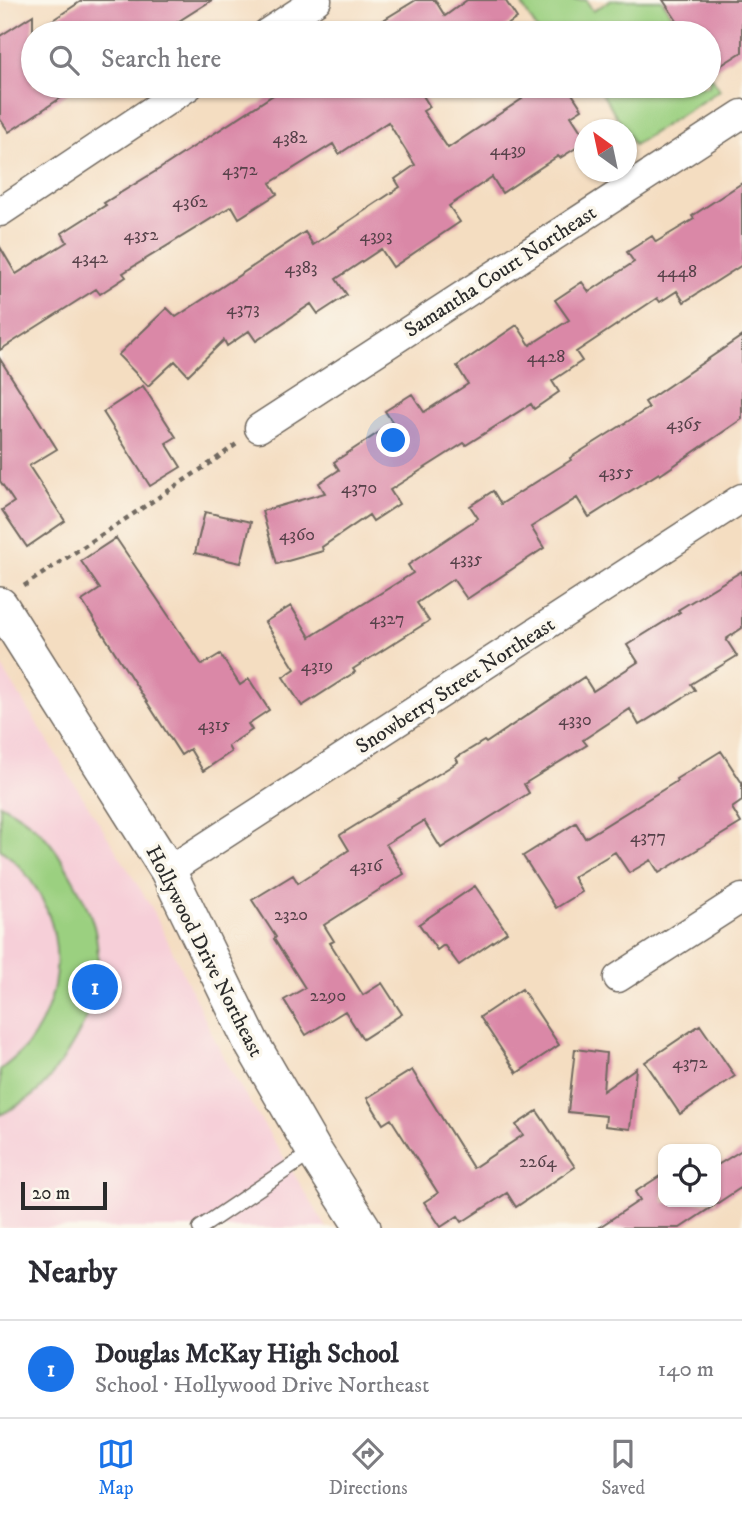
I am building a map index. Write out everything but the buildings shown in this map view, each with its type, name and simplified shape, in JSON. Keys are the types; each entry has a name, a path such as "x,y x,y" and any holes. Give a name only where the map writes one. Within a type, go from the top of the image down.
{"street":[{"path":"285,21 317,0"},
{"path":"0,212 171,98"},
{"name":"Samantha Court Northeast","path":"259,428 742,114"},
{"name":"Snowberry Street Northeast","path":"168,871 742,498"},
{"name":"Hollywood Drive Northeast","path":"12,596 168,871 251,1042 314,1151 363,1228"},
{"path":"618,978 742,898"}],"lane":[{"path":"200,1228 314,1151"}],"path":[{"path":"12,596 259,428"}],"shaded area":[{"path":"0,664 152,908 227,1065 327,1228 0,1228"}],"green space":[{"path":"519,0 586,0 593,11 611,0 662,0 675,21 532,21"},
{"path":"605,98 707,98 637,143 637,119 619,119"},
{"path":"0,804 33,825 63,862 91,916 98,958 91,1007 69,1050 40,1089 0,1115 0,1070 23,1050 34,1036 46,1012 54,986 56,961 54,935 36,888 20,867 0,849"}],"place":[{"name":"Douglas McKay High School","path":"95,987"}]}
